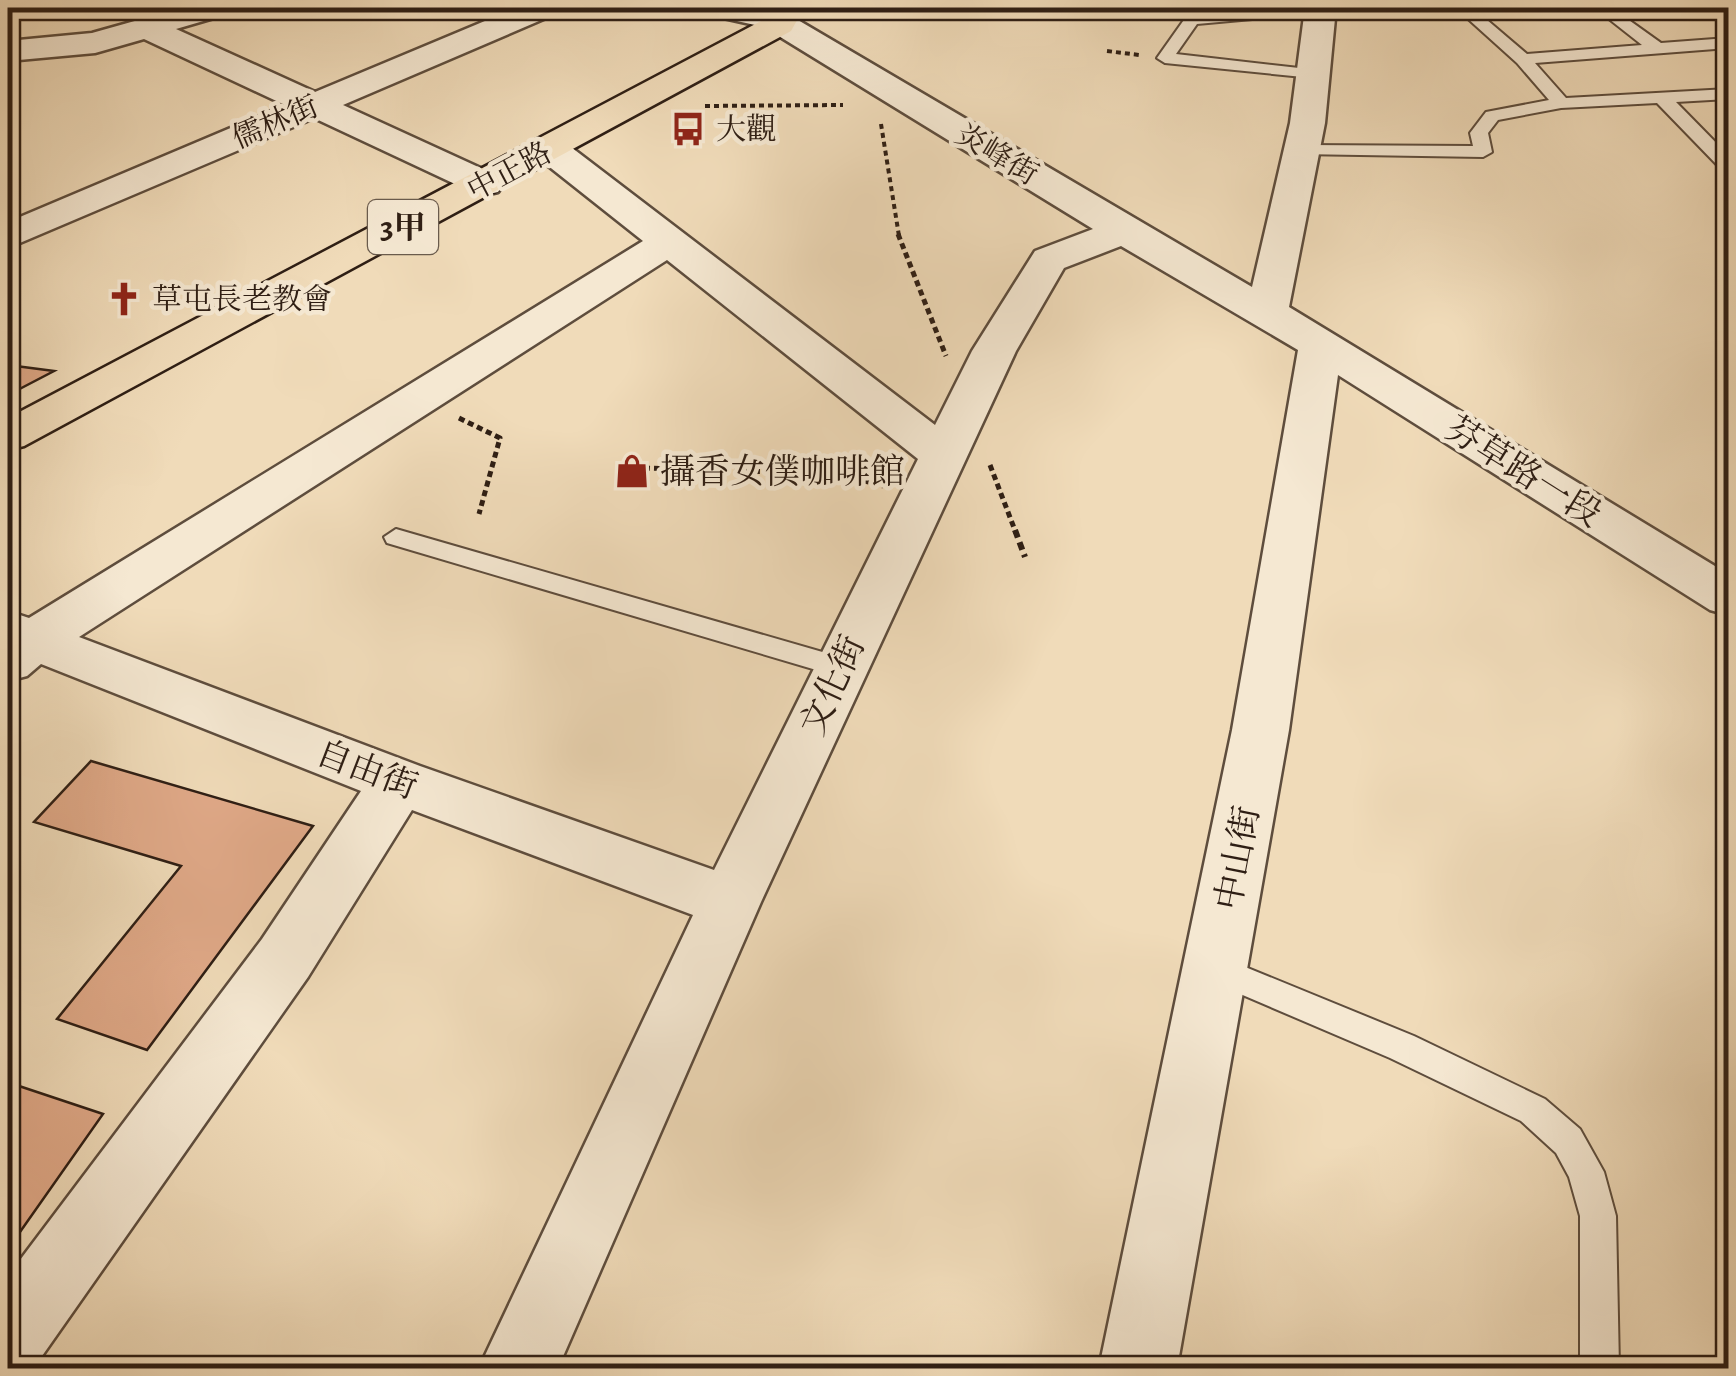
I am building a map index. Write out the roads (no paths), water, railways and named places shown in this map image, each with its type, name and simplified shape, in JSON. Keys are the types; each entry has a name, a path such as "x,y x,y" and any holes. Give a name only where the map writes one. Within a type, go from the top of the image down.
{"main road":[{"name":"中正路","path":"8,436 629,107 784,16"}],"street":[{"path":"8,52 95,43 214,8"},
{"name":"儒林街","path":"8,236 542,8"},
{"name":"炎峰街","path":"721,8 784,16 878,93 1268,312"},
{"path":"1268,312 1304,150 1317,75 1321,8"},
{"path":"149,28 485,184"},
{"path":"550,149 944,453"},
{"name":"文化街","path":"518,1368 730,902 994,351 1049,260 1124,231"},
{"path":"16,644 670,241"},
{"name":"芬草路一段","path":"1268,312 1728,597"},
{"name":"中山街","path":"1138,1368 1284,593 1320,345"},
{"name":"自由街","path":"16,644 730,902"},
{"path":"8,1339 285,958 399,782"}],"lane":[{"path":"1317,75 1165,58 1192,20 1321,8"},
{"path":"1464,8 1523,59 1560,103"},
{"path":"1604,8 1657,48"},
{"path":"1523,59 1728,43"},
{"path":"1304,150 1484,152 1479,132 1492,116 1560,103 1728,94"},
{"path":"1663,99 1728,165"},
{"path":"396,537 840,667"},
{"path":"1216,969 1402,1047 1533,1110 1568,1142 1586,1172 1598,1216 1600,1368"}],"place":[{"name":"大觀","path":"688,129"},
{"name":"草屯長老教會","path":"124,299"},
{"name":"攝香女僕咖啡館","path":"632,471"}]}
